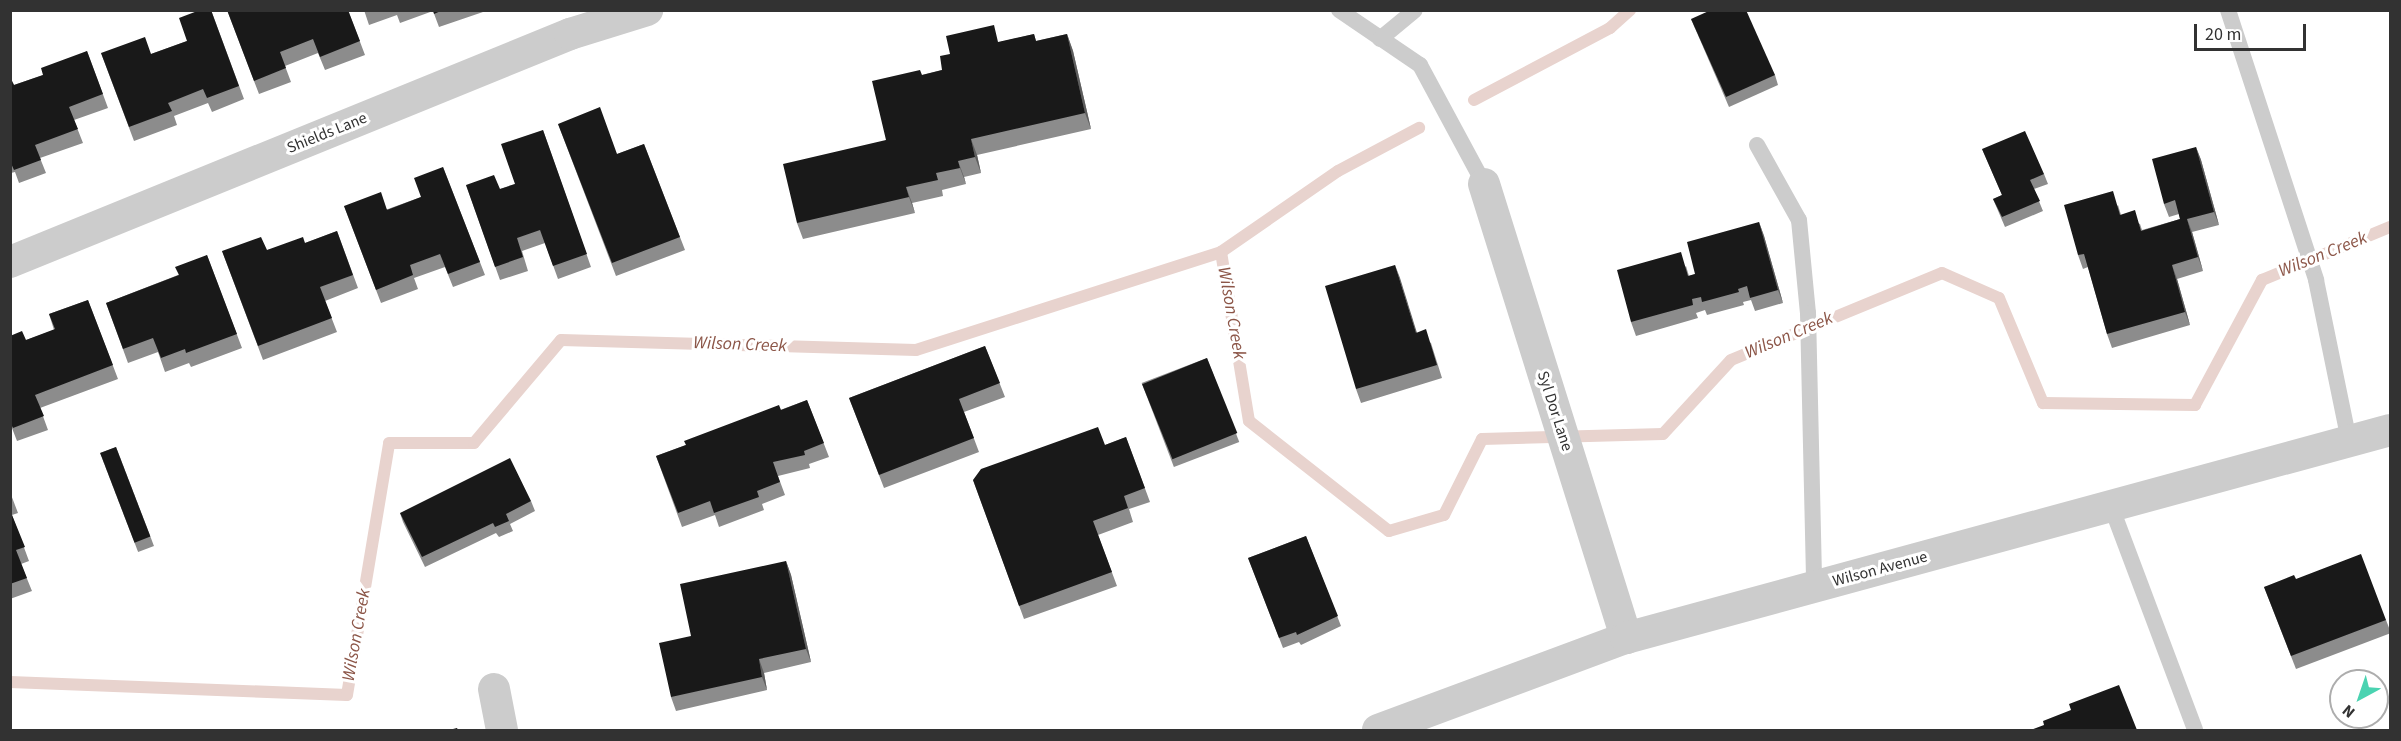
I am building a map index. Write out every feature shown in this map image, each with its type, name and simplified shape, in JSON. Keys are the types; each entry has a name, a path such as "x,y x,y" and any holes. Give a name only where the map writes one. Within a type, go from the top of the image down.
{"street":[{"name":"Shields Lane","path":"10,262 570,34 647,10"},
{"name":"Syl Dor Lane","path":"1484,184 1626,638"},
{"name":"Wilson Avenue","path":"1378,730 1626,638 2391,430"},
{"path":"494,689 502,730"}],"lane":[{"path":"1338,10 1420,65 1484,184"},
{"path":"1380,39 1415,10"},
{"path":"2228,10 2316,280 2349,441"},
{"path":"1757,145 1799,220 1808,313 1814,477 1814,587"},
{"path":"2111,506 2195,730"}],"building":[{"path":"200,10 211,10 239,86 207,98 203,89 168,103 172,111 129,127 101,53 145,37 151,54 187,41 179,18"},
{"path":"227,10 348,10 360,41 320,57 313,39 280,52 286,68 254,81"},
{"path":"1711,10 1746,10 1775,75 1726,97 1691,19"},
{"path":"994,25 998,42 1034,34 1036,41 1067,34 1085,113 971,139 975,157 958,161 960,168 936,173 938,180 906,187 909,197 797,223 783,164 886,140 872,81 920,70 922,75 942,70 940,56 950,54 946,36"},
{"path":"87,51 103,94 69,107 78,129 35,145 41,160 14,170 10,161 10,77 14,85 43,75 41,68"},
{"path":"600,107 617,154 644,144 680,237 612,263 558,124"},
{"path":"543,130 587,254 553,266 540,230 517,238 523,257 495,267 466,185 494,175 500,189 515,184 501,144"},
{"path":"2025,131 2044,174 2030,180 2040,201 2002,217 1993,199 2002,195 1982,149"},
{"path":"2196,147 2214,212 2187,219 2198,257 2172,265 2185,312 2107,334 2084,254 2078,255 2064,205 2113,191 2120,215 2135,210 2141,231 2180,219 2175,200 2164,204 2152,159"},
{"path":"443,167 480,262 448,274 440,254 410,265 413,275 376,290 344,206 381,192 387,210 421,197 414,178"},
{"path":"1759,222 1778,290 1750,298 1747,286 1738,289 1739,292 1702,302 1701,297 1692,299 1693,305 1631,322 1617,270 1681,252 1688,276 1695,274 1687,242"},
{"path":"337,231 353,275 320,287 332,318 258,346 222,251 261,237 267,250 303,237 305,243"},
{"path":"207,255 237,334 186,353 185,349 161,358 153,338 123,349 106,303 179,275 175,267"},
{"path":"1395,265 1416,333 1426,329 1437,365 1356,389 1325,286"},
{"path":"88,300 113,365 35,395 44,416 13,428 10,422 10,336 22,331 26,340 55,329 49,314"},
{"path":"985,346 1000,383 959,399 974,438 879,475 849,398"},
{"path":"1207,358 1237,433 1172,459 1142,384"},
{"path":"807,400 824,443 804,451 805,455 773,462 780,482 757,491 759,497 714,513 710,501 678,513 656,456 686,445 684,441 779,405 781,410"},
{"path":"1098,427 1105,445 1126,437 1145,488 1124,496 1128,508 1093,521 1112,572 1019,606 973,480 981,469"},
{"path":"116,447 150,537 135,543 100,453"},
{"path":"510,458 531,501 506,514 509,521 495,527 493,523 422,557 400,513"},
{"path":"10,510 25,547 16,550 27,578 10,584"},
{"path":"1306,536 1338,616 1297,635 1296,632 1279,638 1248,558"},
{"path":"2361,554 2386,620 2291,656 2264,587 2294,575 2296,579"},
{"path":"786,561 806,649 759,659 762,677 671,697 659,643 691,636 680,584"},
{"path":"2119,685 2137,730 2031,730 2044,725 2043,721 2071,710 2069,704"}],"waterway":[{"path":"1474,100 1610,28 1630,10"},
{"path":"1221,252 1338,171 1419,128"},
{"name":"Wilson Creek","path":"10,682 347,695 389,443 474,443 561,340 916,350 1221,252 1249,421 1389,531 1444,515 1482,439 1663,434 1731,360 1942,273 1999,298 2043,403 2195,405 2262,280 2390,227"}]}
